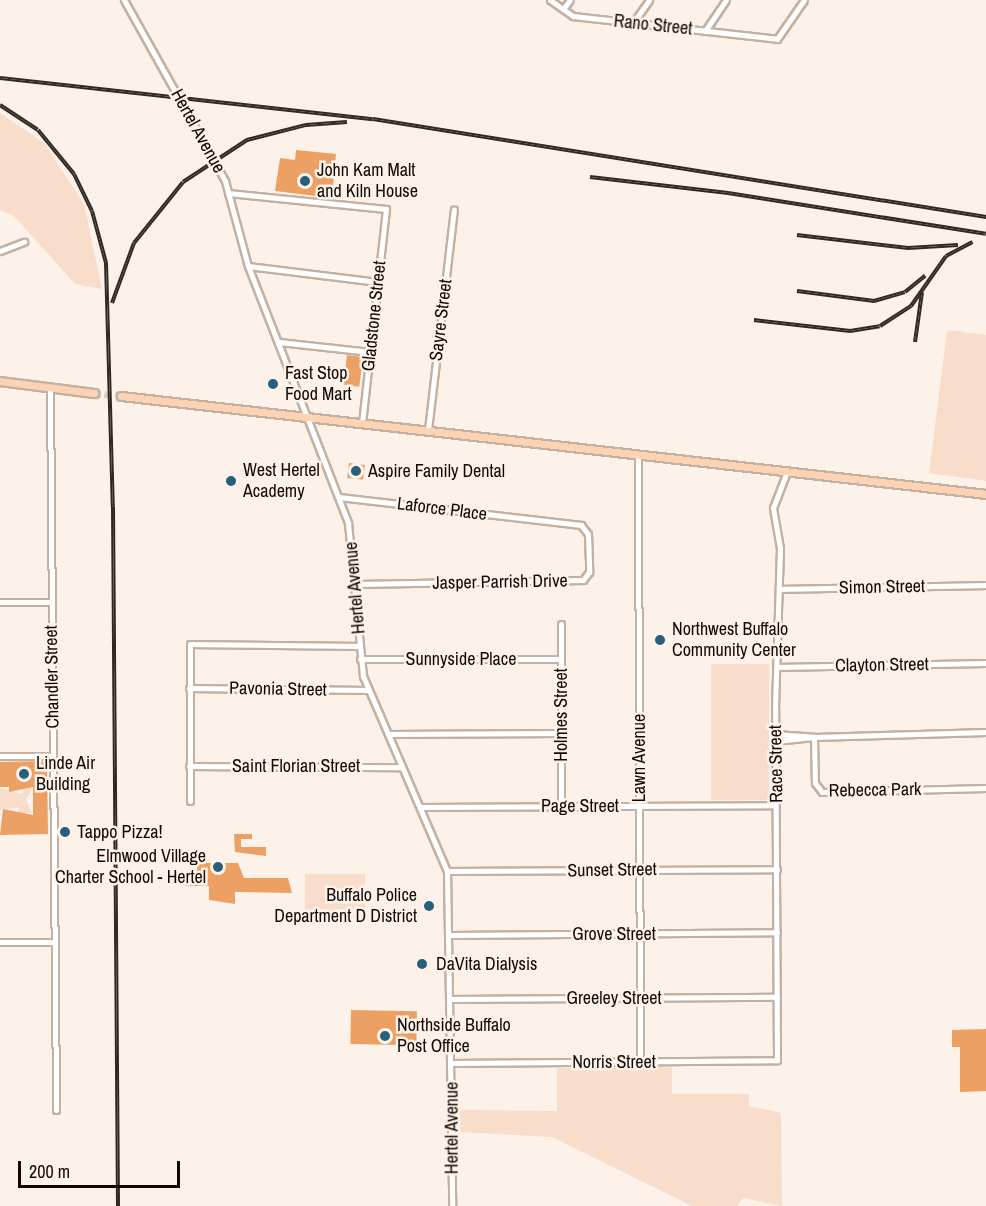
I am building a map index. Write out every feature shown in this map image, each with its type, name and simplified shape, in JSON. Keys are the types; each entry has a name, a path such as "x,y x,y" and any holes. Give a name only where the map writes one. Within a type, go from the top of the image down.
{"main road":[{"path":"0,381 94,393"},
{"path":"121,396 986,494"}],"street":[{"name":"Hertel Avenue","path":"124,0 216,162 228,193 248,267 309,417 339,497 353,544 360,659 368,690 447,871 452,999 452,1206"},
{"name":"Rano Street","path":"550,0 573,16 777,39 804,0"},
{"path":"563,9 570,0"},
{"path":"633,22 649,0"},
{"path":"705,31 726,0"},
{"name":"Gladstone Street","path":"228,193 386,209 362,423"},
{"name":"Sayre Street","path":"428,430 454,210"},
{"path":"0,251 24,242"},
{"path":"248,267 378,282"},
{"path":"279,342 370,352"},
{"name":"Chandler Street","path":"50,388 56,1110"},
{"name":"Lawn Avenue","path":"638,454 640,1061"},
{"name":"Race Street","path":"777,1060 775,738 780,548 772,508 787,471"},
{"name":"Laforce Place","path":"339,497 545,521"},
{"name":"Jasper Parrish Drive","path":"357,584 585,578 586,529 545,521"},
{"name":"Simon Street","path":"779,589 986,585"},
{"path":"0,602 52,602"},
{"name":"Holmes Street","path":"561,624 561,806"},
{"path":"190,801 190,644 360,646"},
{"name":"Sunnyside Place","path":"360,659 561,659"},
{"name":"Clayton Street","path":"777,667 986,663"},
{"name":"Pavonia Street","path":"189,688 368,690"},
{"path":"775,738 986,732"},
{"path":"388,734 561,733"},
{"name":"Rebecca Park","path":"814,737 815,783 822,792 986,788"},
{"path":"0,756 53,756"},
{"name":"Saint Florian Street","path":"189,766 402,767"},
{"name":"Page Street","path":"420,807 775,805"},
{"name":"Sunset Street","path":"447,871 777,869"},
{"name":"Grove Street","path":"451,935 777,932"},
{"path":"0,942 55,942"},
{"name":"Greeley Street","path":"452,999 777,997"},
{"name":"Norris Street","path":"452,1063 777,1060"}],"shaded area":[{"path":"0,113 44,143 84,204 102,289 75,284 14,216 0,210"},
{"path":"947,330 986,335 986,481 929,473"},
{"path":"711,664 769,664 769,800 711,800"},
{"path":"0,788 23,794 23,788 32,788 26,800 32,813 18,813 18,807 0,810"},
{"path":"305,874 365,874 365,917 305,917"},
{"path":"672,1067 672,1094 749,1094 749,1106 781,1113 782,1206 743,1198 737,1206 692,1206 552,1137 460,1132 460,1110 557,1111 557,1068"}],"building":[{"name":"John Kam Malt and Kiln House","path":"296,150 336,154 332,198 275,191 280,158 295,160"},
{"path":"347,355 363,357 359,387 343,385"},
{"name":"Aspire Family Dental","path":"349,463 365,465 363,480 347,478"},
{"path":"47,761 48,834 0,835 3,809 33,815 33,787 9,792 9,787 0,787 0,762"},
{"path":"234,834 252,834 252,839 241,839 241,847 266,847 266,856 235,852"},
{"name":"Elmwood Village Charter School - Hertel","path":"197,863 238,863 244,878 288,878 292,893 235,892 235,904 209,900 209,886 185,886 185,876 197,876"},
{"name":"Northside Buffalo Post Office","path":"351,1010 417,1011 416,1045 350,1044"},
{"path":"986,1029 986,1091 960,1092 960,1047 952,1047 952,1030"}],"tunnel":[{"path":"94,393 121,396"}],"railway":[{"path":"0,78 373,119 986,217"},
{"path":"0,105 38,130 74,174 92,211 106,263 113,507 118,1206"},
{"path":"112,303 134,243 183,182 247,140 306,125 347,122"},
{"path":"590,177 728,193 986,234"},
{"path":"797,235 908,248 958,245"},
{"path":"754,320 850,331 880,326 911,306 946,256 972,242"},
{"path":"797,291 874,301 905,292 925,276"},
{"path":"915,342 922,292"}],"place":[{"name":"John Kam Malt and Kiln House","path":"305,181"},
{"name":"Fast Stop Food Mart","path":"273,384"},
{"name":"Aspire Family Dental","path":"356,471"},
{"name":"West Hertel Academy","path":"231,481"},
{"name":"Northwest Buffalo Community Center","path":"660,640"},
{"name":"Linde Air Building","path":"24,774"},
{"name":"Tappo Pizza!","path":"65,832"},
{"name":"Elmwood Village Charter School - Hertel","path":"218,867"},
{"name":"Buffalo Police Department D District","path":"429,906"},
{"name":"DaVita Dialysis","path":"422,964"},
{"name":"Northside Buffalo Post Office","path":"385,1036"}]}
